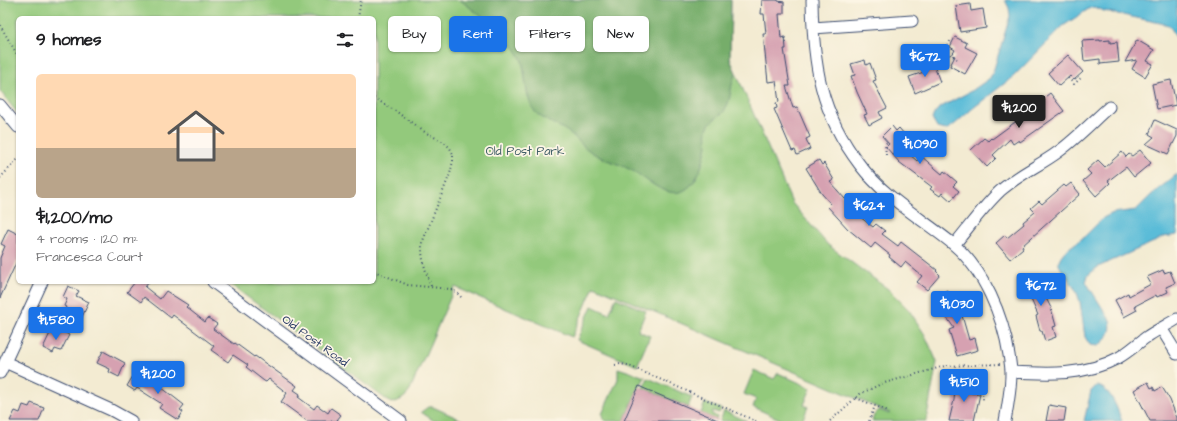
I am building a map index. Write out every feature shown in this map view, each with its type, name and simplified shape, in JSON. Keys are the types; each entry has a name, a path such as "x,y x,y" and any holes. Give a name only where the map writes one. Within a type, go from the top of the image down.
{"street":[{"path":"812,0 812,28 815,60 820,84 835,125 848,147 861,166 882,188 954,245 973,266 987,288 998,311 1006,336 1011,372 1004,421"},
{"path":"812,28 912,21"},
{"path":"0,105 16,125"},
{"path":"954,245 987,204 999,192 1024,172 1057,153 1109,107"},
{"path":"0,373 41,284"},
{"name":"Old Post Road","path":"216,284 401,421"},
{"path":"1011,372 1049,374 1068,373 1104,365 1132,349 1146,337 1177,320"},
{"path":"1161,328 1177,354"},
{"path":"5,362 105,407 131,421"}],"path":[{"path":"358,16 361,0"},
{"path":"0,25 16,53"},
{"path":"780,35 785,35 786,43"},
{"path":"950,41 946,52 957,59"},
{"path":"1068,78 1074,84 1081,78"},
{"path":"376,99 397,112 411,124 444,143 450,148 453,154 450,174 422,243 423,264 431,286"},
{"path":"886,155 885,145 887,142"},
{"path":"0,178 16,161"},
{"path":"376,272 408,285 451,289 462,298"},
{"path":"615,365 620,364 627,366 756,421"},
{"path":"830,421 864,392 881,384 945,366 1002,364"},
{"path":"972,390 983,394 983,402"},
{"path":"856,398 888,411"},
{"path":"869,421 875,406"}],"green space":[{"name":"Old Post Park","path":"0,0 731,0 730,59 792,203 828,245 888,289 909,310 925,335 937,362 926,421 872,421 874,415 879,410 889,414 890,413 594,286 572,337 455,287 409,392 401,399 391,403 230,284 376,284 376,16 16,16 16,111 0,91"},
{"path":"460,0 731,0 730,59 736,73 726,108 722,114 708,126 707,145 701,167 690,186 683,191 675,193 659,188 631,170 592,153 570,133 546,120 532,108 526,88 522,61 517,52 585,52 585,16 515,16 515,48 507,39 507,16 481,16"},
{"path":"616,298 646,311 638,331 650,336 637,366 577,340 592,306 609,314"},
{"path":"618,368 645,377 639,386 624,421 606,421 602,414 618,379"},
{"path":"754,370 774,379 778,373 811,388 804,405 808,407 802,421 784,421 753,407 756,399 744,394"},
{"path":"648,378 692,397 688,407 643,388"},
{"path":"705,403 721,409 719,413 713,411 712,414 717,417 716,420 701,413"},
{"path":"428,407 433,407 464,421 434,421 421,412"},
{"path":"724,411 747,421 720,421"}],"water":[{"path":"1005,0 1177,0 1177,39 1170,26 1165,24 1104,11 1095,7 1090,8 1063,26 1014,76 955,124 946,130 937,128 932,119 939,108 973,90 990,78 1010,16 1009,8"},
{"path":"1177,174 1177,235 1163,237 1098,267 1088,275 1086,282 1111,324 1110,332 1104,341 1098,346 1090,345 1085,337 1080,302 1077,293 1059,265 1061,256 1065,251 1084,237 1103,218 1113,213 1136,210 1150,196"},
{"path":"1096,386 1101,387 1110,394 1122,421 1084,421 1091,391"}],"building":[{"path":"762,0 778,0 784,2 784,14 779,14 781,38 785,37 786,49 784,49 790,86 786,86 793,108 797,107 810,137 806,139 810,149 797,155 795,150 792,151 774,109 777,108 776,103 779,102 776,81 768,82 763,34 766,34 764,14 761,14"},
{"path":"970,4 971,11 983,9 986,28 960,32 956,6"},
{"path":"955,37 967,43 965,47 977,53 965,74 950,66 955,56 952,55 955,50 950,47"},
{"path":"1110,40 1110,43 1117,42 1119,62 1100,64 1100,59 1084,61 1082,41"},
{"path":"1137,40 1154,50 1147,61 1153,64 1145,77 1132,69 1137,60 1125,62"},
{"path":"1068,55 1083,72 1074,80 1070,76 1059,86 1048,73"},
{"path":"865,60 866,65 870,63 876,80 873,81 887,108 879,112 882,118 869,125 864,115 867,114 851,76 855,75 851,64"},
{"path":"933,63 940,82 915,93 909,77 924,72 922,66"},
{"path":"1171,80 1176,105 1157,109 1152,84"},
{"path":"1050,93 1064,111 1020,142 1019,140 1013,144 1010,139 993,155 996,158 987,167 971,150 984,138 988,141 991,138 992,139 1033,109 1031,108"},
{"path":"1155,120 1177,130 1177,136 1168,154 1146,144 1154,137 1149,134"},
{"path":"892,126 896,131 899,128 910,141 902,148 917,161 921,156 942,174 944,171 957,182 953,186 959,191 951,201 942,193 940,196 930,189 932,187 899,162 886,147 889,144 882,136"},
{"path":"1140,150 1151,163 1134,177 1126,167 1108,181 1110,183 1096,196 1083,181 1091,174 1087,170 1098,160 1105,167 1122,152 1126,157 1129,154 1132,156"},
{"path":"819,160 822,165 824,163 834,180 830,182 845,199 849,196 857,205 851,210 873,227 876,224 885,231 882,234 898,246 901,242 937,270 936,271 940,275 927,290 917,282 922,276 905,262 901,267 889,257 890,255 875,243 871,248 848,229 828,207 831,204 822,194 806,168"},
{"path":"1071,183 1080,194 1022,246 1023,248 1010,259 996,243 1005,235 1007,238 1024,224 1023,222 1035,212 1031,208 1039,201 1042,204 1064,185 1066,187"},
{"path":"8,229 16,233 16,263 0,298 0,258 5,246 1,244"},
{"path":"1163,270 1164,273 1170,271 1175,283 1166,287 1168,292 1157,297 1156,295 1135,306 1137,310 1124,317 1115,300 1128,293 1129,296 1151,284 1147,277"},
{"path":"1041,277 1048,292 1044,294 1051,308 1056,326 1053,327 1056,337 1045,341 1042,331 1040,331 1036,316 1038,315 1029,295 1026,297 1021,286"},
{"path":"133,284 147,284 145,287 160,299 166,291 188,305 186,307 205,322 208,318 217,324 213,329 254,357 255,356 297,386 294,390 300,394 298,397 314,409 317,405 328,413 331,408 341,415 337,420 339,421 307,421 281,402 287,393 269,379 266,382 264,381 246,367 248,365 233,355 228,362 211,350 214,346 173,315 171,318 144,297 141,302 127,292"},
{"path":"68,286 79,291 76,296 89,302 81,319 64,312 66,307 64,306 67,299 63,297"},
{"path":"947,290 962,311 961,312 969,340 975,338 978,350 957,356 949,330 954,328 939,306 942,304 937,296"},
{"path":"53,327 69,335 61,351 55,349 53,353 43,348"},
{"path":"103,351 125,363 119,377 109,372 110,369 97,363"},
{"path":"140,374 157,384 184,405 180,410 183,412 178,420 159,408 162,404 137,388 135,391 127,386 133,376 137,379"},
{"path":"956,380 973,383 971,393 980,394 974,421 949,421 954,400"},
{"path":"1148,382 1151,388 1153,387 1155,391 1162,387 1170,400 1177,421 1150,421 1134,390"},
{"path":"639,386 643,388 720,421 624,421"},
{"path":"31,403 44,408 39,421 10,421 15,411 20,413 23,405 29,407"},
{"path":"1049,405 1066,408 1064,421 1046,421"}]}
